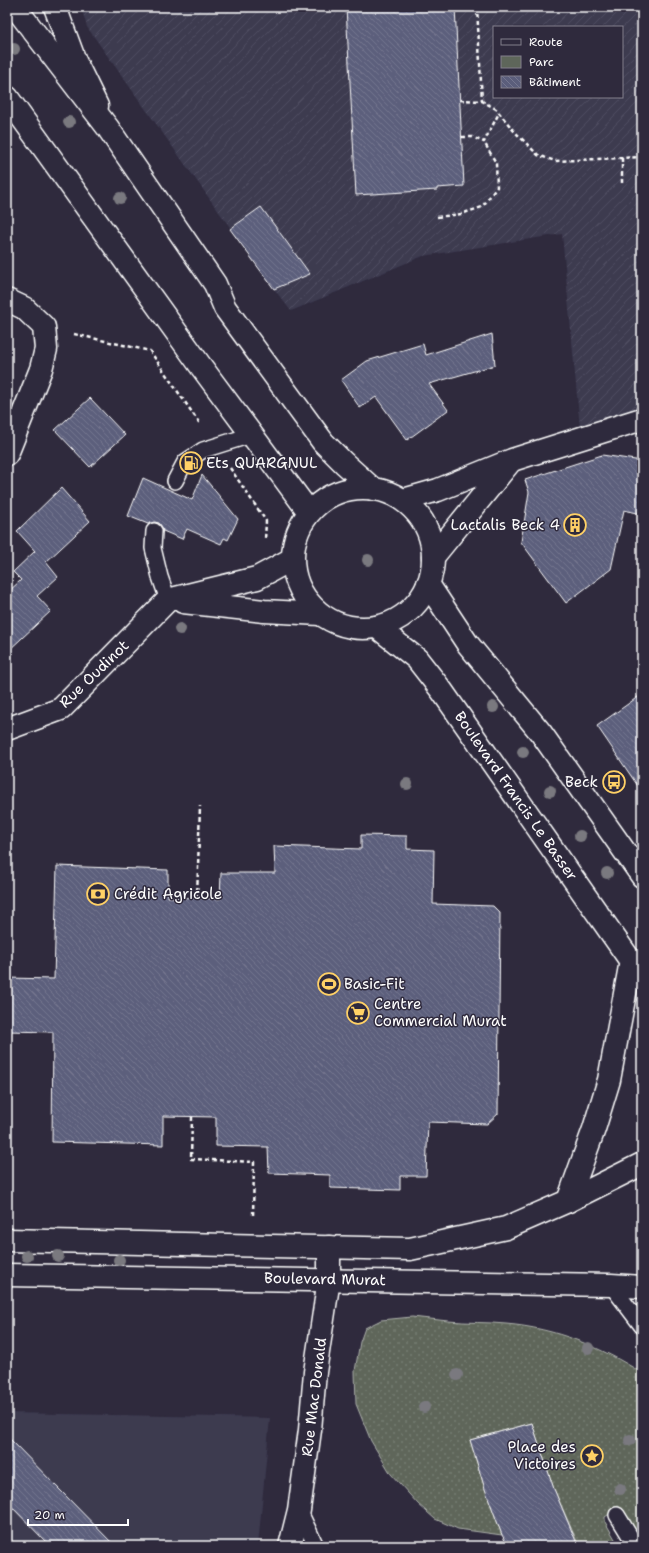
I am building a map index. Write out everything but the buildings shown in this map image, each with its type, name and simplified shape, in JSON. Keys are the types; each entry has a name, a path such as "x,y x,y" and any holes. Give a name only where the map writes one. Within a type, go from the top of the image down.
{"street":[{"path":"15,7 108,128 215,284 225,308 244,336 323,442 344,464 374,488 403,500 415,511 425,525 431,541 433,557 432,571 422,596 414,607 397,620 377,627 357,629 337,624 320,614 305,599 295,579 292,559 294,542 299,527 309,512 326,498 346,490 374,488"},
{"path":"55,7 75,61 108,128"},
{"path":"7,97 251,435 309,512"},
{"path":"7,300 24,308 44,328 46,349 41,369 7,454"},
{"path":"403,500 438,490 512,460 642,419"},
{"path":"433,557 512,460"},
{"path":"168,600 257,578 292,559"},
{"path":"428,584 467,643 540,733 642,876"},
{"path":"168,600 264,611 320,614"},
{"name":"Rue Oudinot","path":"7,729 62,709 168,600"},
{"name":"Boulevard Francis Le Basser","path":"377,627 417,659 442,690 636,969"},
{"path":"568,1201 594,1129 609,1080 636,969"},
{"path":"7,1240 410,1249 506,1228 568,1201 642,1164"},
{"name":"Rue Mac Donald","path":"290,1546 299,1510 310,1430 315,1372 329,1280 329,1247"},
{"name":"Boulevard Murat","path":"7,1274 611,1285 642,1287"}],"lane":[{"path":"175,481 185,462 203,450 251,435"},
{"path":"154,531 153,548 160,577 168,600"},
{"path":"611,1285 642,1326"},
{"path":"299,1510 316,1546"},
{"path":"617,1515 636,1546"}],"path":[{"path":"477,7 482,101"},
{"path":"460,100 482,101 496,109 514,131 538,155 555,161 642,157"},
{"path":"484,142 499,113"},
{"path":"437,217 461,214 482,207 497,187 496,163 484,142 472,137 462,137"},
{"path":"622,158 622,185"},
{"path":"44,328 150,351 266,521 264,547 257,578"},
{"path":"197,898 200,806"},
{"path":"192,1117 191,1159 254,1162 254,1201"}],"shaded area":[{"path":"81,7 642,7 642,408 580,428 562,234 423,256 291,311 87,27"},
{"path":"7,1413 270,1418 258,1546 7,1546"}],"green space":[{"path":"412,1317 455,1322 524,1326 560,1334 594,1347 642,1373 642,1540 635,1532 623,1509 618,1508 605,1517 605,1522 619,1546 579,1546 554,1489 532,1423 470,1440 485,1489 502,1535 458,1529 435,1519 418,1504 391,1474 371,1441 356,1404 355,1371 360,1342 365,1328 381,1320"}],"place":[{"name":"Ets QUARGNUL","path":"191,463"},
{"name":"Lactalis Beck 4","path":"575,525"},
{"name":"Beck","path":"614,782"},
{"name":"Crédit Agricole","path":"98,894"},
{"name":"Basic-Fit","path":"329,984"},
{"name":"Centre Commercial Murat","path":"358,1013"},
{"name":"Place des Victoires","path":"592,1456"}]}
